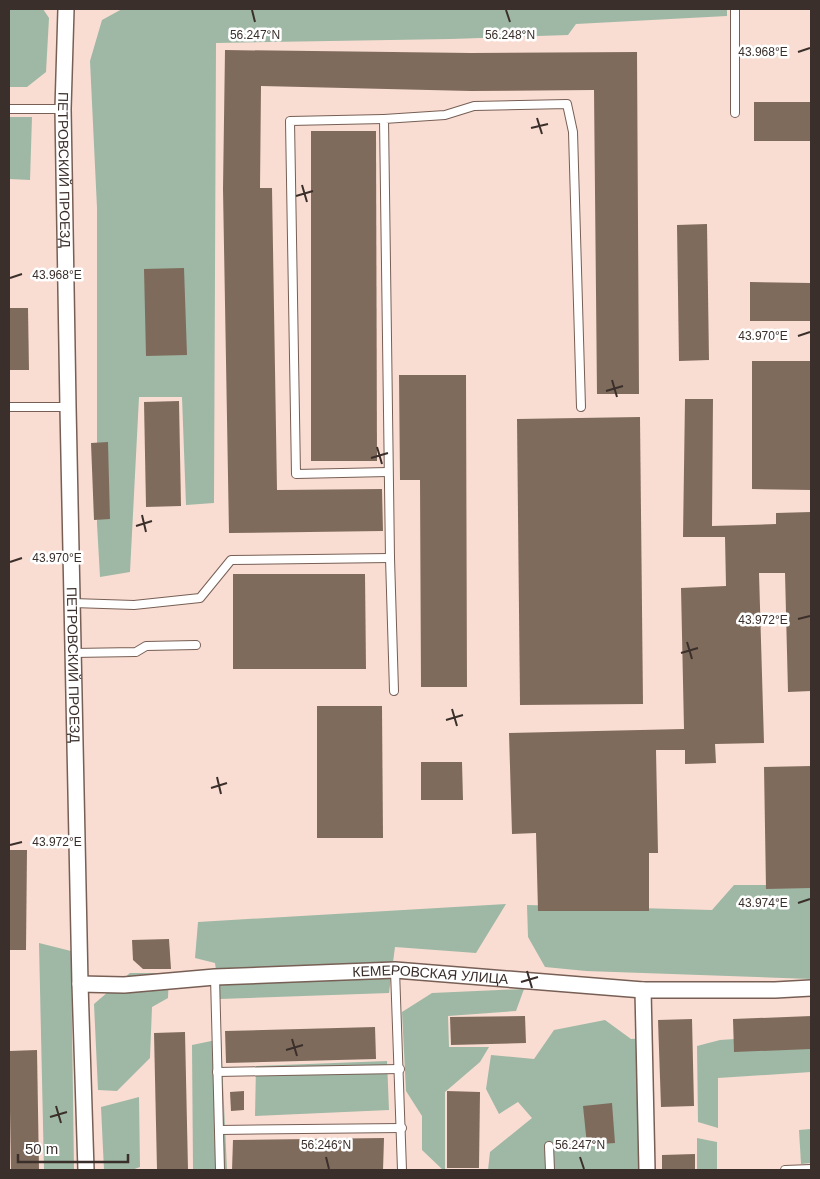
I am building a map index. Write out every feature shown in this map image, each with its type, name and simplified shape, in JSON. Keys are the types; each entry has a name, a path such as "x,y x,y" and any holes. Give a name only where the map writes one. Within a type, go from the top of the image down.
{"street":[{"name":"ПЕТРОВСКИЙ ПРОЕЗД","path":"66,9 63,109 68,407 80,984 86,1170"},
{"name":"КЕМЕРОВСКАЯ УЛИЦА","path":"80,984 124,985 215,977 396,970 643,990 811,988"},
{"path":"643,990 648,1170"}],"lane":[{"path":"735,9 735,113"},
{"path":"388,472 296,474 290,121 384,119 445,115 474,106 567,104 573,132 582,407"},
{"path":"9,109 63,109"},
{"path":"384,119 388,472 394,691"},
{"path":"9,408 68,407"},
{"path":"73,603 134,605 200,598 231,560 390,558"},
{"path":"74,653 136,652 146,646 196,644"},
{"path":"396,970 402,1170"},
{"path":"215,977 220,1170"},
{"path":"217,1072 400,1069"},
{"path":"219,1130 402,1128"},
{"path":"549,1146 550,1170"},
{"path":"786,1170 811,1169"}],"green space":[{"path":"9,9 43,9 49,18 46,72 27,87 9,87"},
{"path":"122,9 727,9 727,16 576,24 568,35 216,43 214,503 186,505 182,397 139,397 130,572 100,577 97,524 97,208 90,61 102,20"},
{"path":"9,117 32,117 30,180 9,179"},
{"path":"734,885 811,885 811,979 586,971 545,967 528,937 527,905 712,910"},
{"path":"506,904 476,953 395,947 389,993 220,999 215,963 195,958 198,922"},
{"path":"39,943 71,951 74,1170 44,1170"},
{"path":"130,973 169,973 168,998 152,1007 150,1058 117,1091 98,1090 94,1004"},
{"path":"524,989 516,1011 448,1016 449,1047 489,1047 480,1062 445,1092 445,1170 443,1170 422,1150 422,1116 406,1091 402,1012 432,993"},
{"path":"605,1020 631,1039 651,1038 654,1170 488,1170 490,1152 532,1118 518,1102 499,1114 486,1089 491,1055 534,1059 554,1030"},
{"path":"811,1034 811,1072 718,1078 718,1128 698,1122 697,1046 720,1040"},
{"path":"221,1039 227,1170 193,1170 192,1045"},
{"path":"387,1061 389,1110 255,1116 256,1066"},
{"path":"139,1097 140,1167 132,1170 104,1170 101,1107"},
{"path":"811,1129 811,1163 801,1164 799,1130"},
{"path":"697,1138 717,1142 717,1170 697,1170"}],"building":[{"path":"225,50 471,53 637,52 639,394 597,394 594,90 471,91 261,86 260,188 272,188 277,490 382,489 383,531 229,533 223,189"},
{"path":"754,102 811,102 811,141 754,141"},
{"path":"311,131 376,131 377,461 311,461"},
{"path":"707,224 709,360 679,361 677,225"},
{"path":"184,268 187,355 146,356 144,269"},
{"path":"750,282 811,283 811,321 750,321"},
{"path":"9,308 28,308 29,370 9,370"},
{"path":"752,361 811,361 811,490 752,489"},
{"path":"399,375 466,375 467,687 421,687 420,480 400,480"},
{"path":"685,399 713,399 712,526 776,524 776,513 811,512 811,691 788,692 785,573 759,573 764,743 715,744 716,763 685,764 685,750 656,750 658,853 649,853 649,911 538,911 536,833 512,834 509,733 684,729 681,588 726,586 725,537 683,537"},
{"path":"179,401 181,506 146,507 144,402"},
{"path":"640,417 643,704 520,705 517,419"},
{"path":"108,442 110,519 94,520 91,443"},
{"path":"233,574 365,574 366,669 233,669"},
{"path":"317,706 382,706 383,838 317,838"},
{"path":"421,762 462,762 463,800 421,800"},
{"path":"811,766 811,888 766,889 764,767"},
{"path":"9,850 27,850 26,950 9,950"},
{"path":"169,939 171,969 143,969 133,960 132,940"},
{"path":"525,1016 526,1043 451,1045 450,1017"},
{"path":"811,1016 811,1049 734,1052 733,1019"},
{"path":"692,1019 694,1106 661,1107 658,1020"},
{"path":"375,1027 376,1059 226,1063 225,1031"},
{"path":"185,1032 188,1170 157,1170 154,1033"},
{"path":"37,1050 39,1170 11,1170 9,1051"},
{"path":"244,1091 244,1110 231,1111 230,1092"},
{"path":"447,1091 480,1092 479,1168 447,1168"},
{"path":"612,1103 615,1143 587,1145 583,1106"},
{"path":"384,1138 383,1170 232,1170 233,1140"},
{"path":"695,1154 695,1170 662,1170 662,1155"}]}
